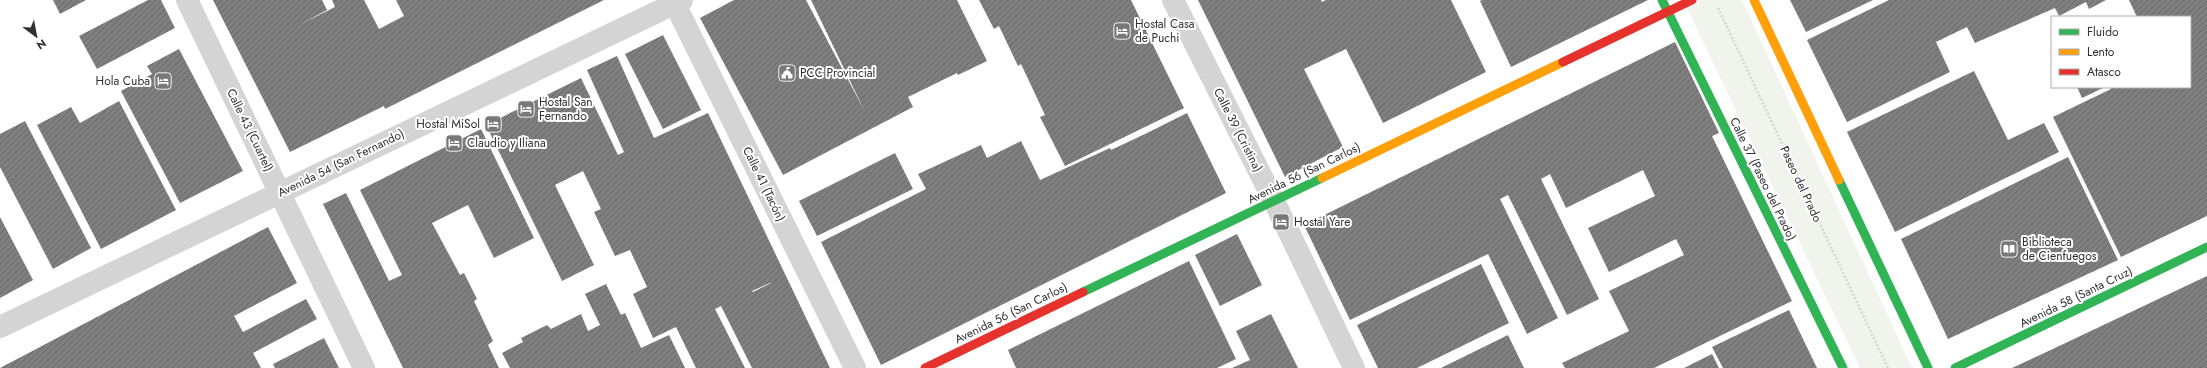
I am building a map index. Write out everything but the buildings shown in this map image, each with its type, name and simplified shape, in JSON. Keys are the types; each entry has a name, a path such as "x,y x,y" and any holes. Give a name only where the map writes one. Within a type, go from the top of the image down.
{"main road":[{"name":"Calle 37 (Paseo del Prado)","path":"1662,0 1843,368"},
{"name":"Avenida 56 (San Carlos)","path":"925,368 1692,0"},
{"path":"1754,0 1928,368"},
{"name":"Avenida 58 (Santa Cruz)","path":"1955,368 2207,247"}],"street":[{"name":"Calle 43 (Cuartel)","path":"187,0 364,368"},
{"name":"Calle 39 (Cristina)","path":"1173,0 1274,201 1354,368"},
{"name":"Avenida 54 (San Fernando)","path":"0,326 677,1"},
{"name":"Calle 41 (Tacón)","path":"677,1 855,368"}],"path":[{"name":"Paseo del Prado","path":"1718,7 1888,368"}],"shaded area":[{"path":"1683,0 1742,0 1912,368 1860,368"}],"traffic: fast":[{"path":"1662,0 1843,368"},
{"path":"1083,292 1322,178"},
{"path":"1839,180 1928,368"},
{"path":"1955,368 2207,247"}],"traffic: slow":[{"path":"1754,0 1839,180"},
{"path":"1322,178 1563,62"}],"traffic: jam":[{"path":"1563,62 1692,0"},
{"path":"925,368 1083,292"}],"place":[{"name":"Hostal Casa de Puchi","path":"1122,31"},
{"name":"PCC Provincial","path":"787,73"},
{"name":"Hola Cuba","path":"163,81"},
{"name":"Hostal San Fernando","path":"526,109"},
{"name":"Hostal MiSol","path":"493,124"},
{"name":"Claudio y Iliana","path":"454,143"},
{"name":"Hostal Yare","path":"1281,222"},
{"name":"Biblioteca de Cienfuegos","path":"2009,249"}]}
